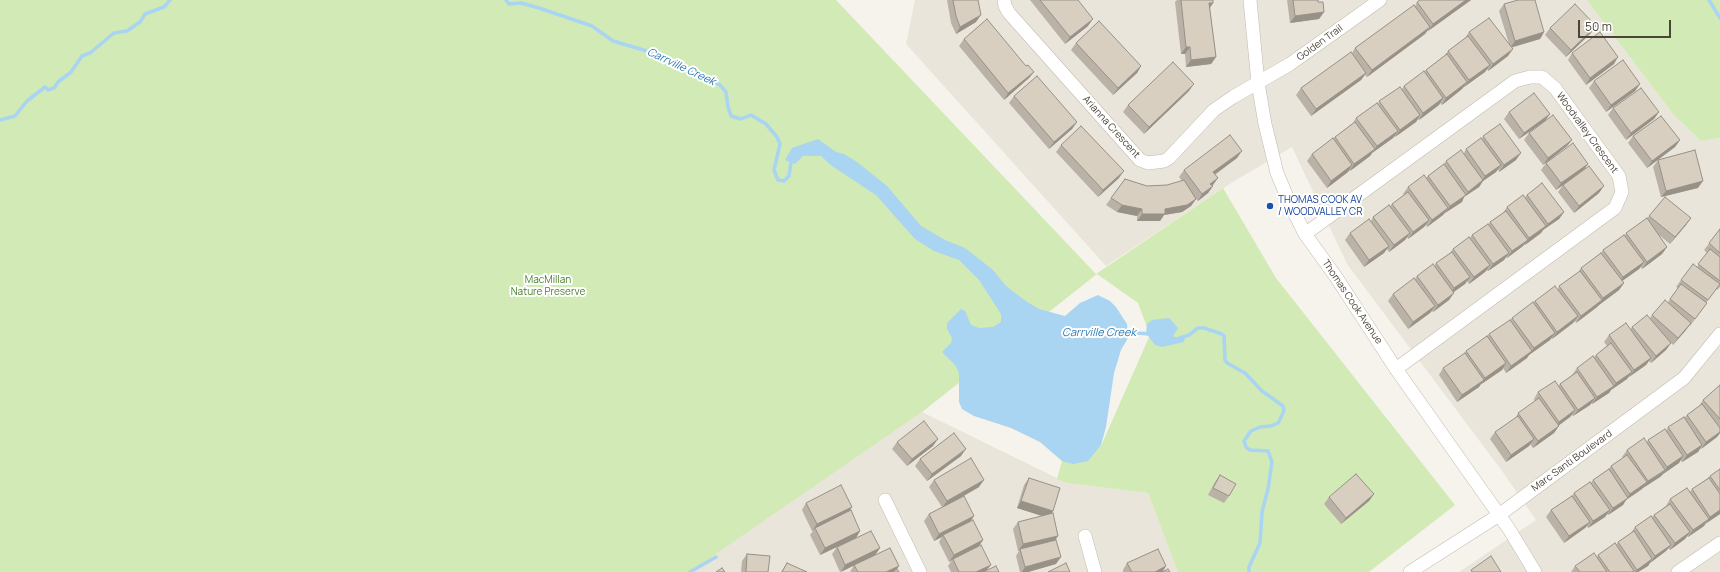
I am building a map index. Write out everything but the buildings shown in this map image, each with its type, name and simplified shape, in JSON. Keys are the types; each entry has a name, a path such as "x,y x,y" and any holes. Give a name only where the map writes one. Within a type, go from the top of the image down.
{"street":[{"name":"Arianna Crescent","path":"1004,0 1005,6 1014,18 1140,160 1148,163 1157,163 1170,158 1214,110 1258,83"},
{"name":"Thomas Cook Avenue","path":"1250,0 1258,83 1268,142 1277,173 1290,204 1306,234 1396,369 1499,515 1535,572"},
{"name":"Golden Trail","path":"1258,83 1290,64 1380,0"},
{"name":"Woodvalley Crescent","path":"1306,234 1515,81 1530,77 1542,77 1555,88 1619,176 1622,192 1615,208 1396,369"},
{"name":"Marc Santi Boulevard","path":"1410,572 1499,515 1684,378 1720,334"},
{"path":"885,500 920,572"},
{"path":"1086,536 1095,572"},
{"path":"1678,572 1720,543"}],"shaded area":[{"path":"915,0 1587,0 1673,114 1701,141 1720,138 1720,572 1459,572 1536,520 1502,471 1347,264 1292,147 1223,188 1106,266 906,44"},
{"path":"922,412 1067,483 1148,493 1178,572 692,572 724,547"}],"green space":[{"name":"MacMillan Nature Preserve","path":"0,0 836,0 1096,274 1223,188 1276,278 1455,505 1369,572 1178,572 1148,493 1067,483 1057,479 1066,447 1101,446 1150,335 1138,303 1097,274 922,412 720,551 692,572 0,572"},
{"path":"1587,0 1720,0 1720,138 1701,141 1673,114"}],"water":[{"path":"818,139 836,152 844,154 857,162 887,186 921,226 945,240 965,248 993,270 1006,286 1039,309 1065,316 1080,303 1098,295 1110,301 1116,307 1127,324 1128,338 1121,350 1114,373 1106,427 1101,445 1088,461 1073,464 1062,461 1040,442 1011,428 974,416 962,409 959,402 959,373 955,365 942,352 951,343 952,338 947,329 947,323 961,309 965,311 971,325 979,328 993,327 1001,322 1001,314 979,280 959,260 934,251 915,239 876,195 832,166 821,156 803,156 795,164 785,160 792,148"},
{"path":"1169,318 1178,328 1173,336 1179,339 1185,337 1184,342 1162,347 1155,345 1146,333 1147,324 1152,320"}],"waterway":[{"path":"0,120 15,116 27,101 45,87 48,90 54,88 58,82 71,72 82,56 90,53 114,33 127,31 140,22 145,14 164,7 170,0"},
{"name":"Carrville Creek","path":"506,0 509,4 521,3 592,26 613,41 647,51 720,85 726,92 731,116 741,119 751,115 766,124 777,137 780,144 774,170 778,180 784,181 789,176 791,162 793,160"},
{"path":"1709,0 1720,18"},
{"name":"Carrville Creek","path":"1177,339 1189,335 1198,328 1204,328 1222,334 1224,336 1225,360 1227,363 1245,373 1262,391 1283,406 1284,411 1278,423 1271,426 1260,427 1251,431 1244,441 1246,447 1250,450 1268,451 1272,462 1268,489 1262,512 1260,543 1249,567 1249,572"},
{"name":"Carrville Creek","path":"1124,332 1150,334"},
{"path":"690,572 716,557"}],"place":[{"name":"THOMAS COOK AV / WOODVALLEY CR","path":"1270,206"}]}
